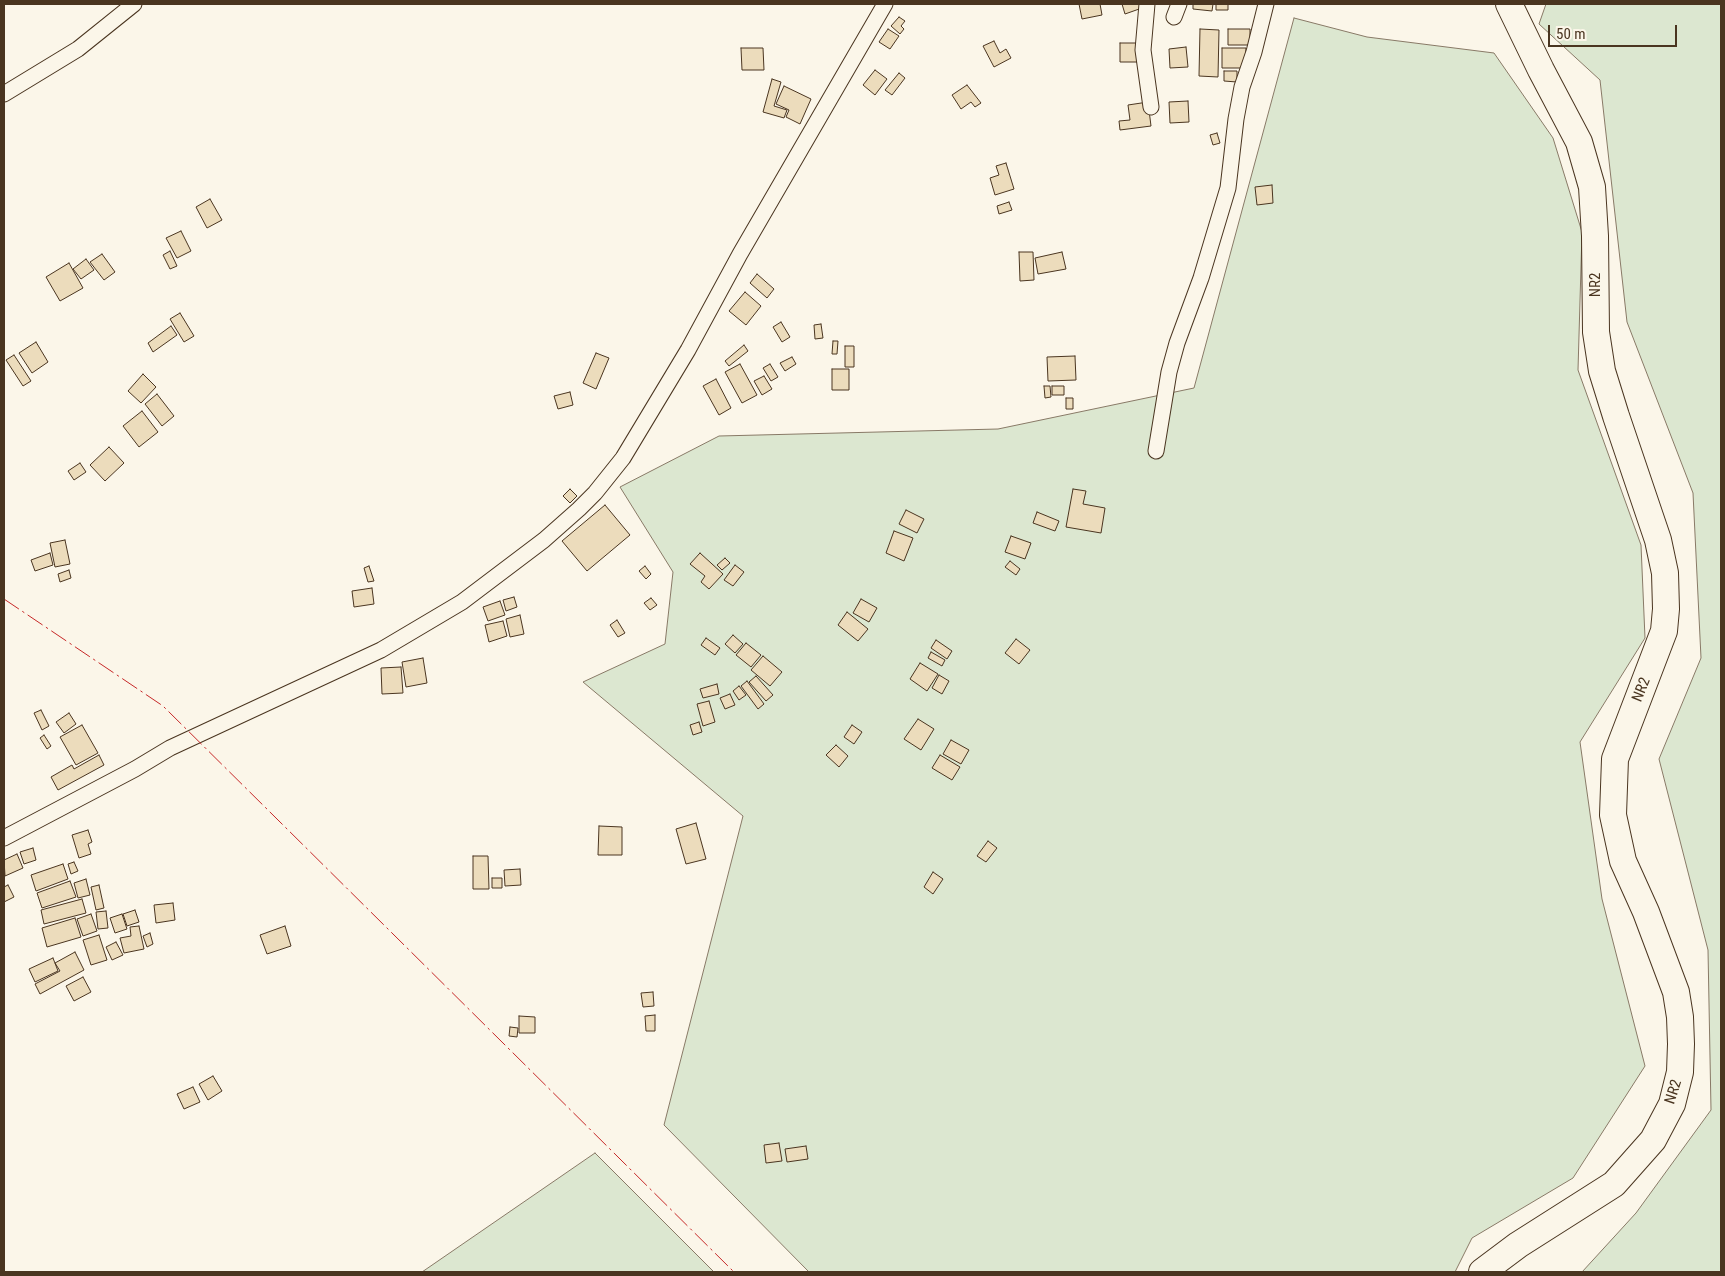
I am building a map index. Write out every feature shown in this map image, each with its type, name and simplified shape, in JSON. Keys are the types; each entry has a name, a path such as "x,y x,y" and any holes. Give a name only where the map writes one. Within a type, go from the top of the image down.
{"highway":[{"name":"NR2","path":"1482,1272 1518,1245 1614,1184 1652,1140 1672,1104 1680,1072 1680,1017 1676,992 1646,912 1624,861 1613,815 1615,759 1664,631 1666,609 1665,574 1658,540 1602,371 1596,332 1595,236 1592,187 1579,142 1540,70 1509,4"}],"street":[{"path":"4,94 78,49 134,4"},
{"path":"4,838 135,769 170,748 381,650 462,602 544,540 595,493 623,458 688,350 740,254 885,4"},
{"path":"1147,4 1143,50 1151,107"},
{"path":"1156,452 1169,372 1177,343 1201,278 1228,188 1236,119 1242,87 1254,52 1266,4"}],"green space":[{"path":"1546,4 1721,4 1721,1272 1582,1272 1636,1213 1711,1110 1708,950 1659,759 1701,658 1693,493 1627,322 1600,80 1539,24"},
{"path":"1294,18 1367,37 1494,53 1553,138 1582,232 1578,370 1641,545 1645,638 1580,742 1602,899 1645,1066 1573,1178 1472,1238 1455,1272 809,1272 664,1125 743,816 583,682 665,644 673,572 620,487 719,436 998,429 1194,388"},
{"path":"595,1153 714,1272 422,1272"}],"building":[{"path":"1079,4 1100,4 1102,15 1082,19"},
{"path":"1122,4 1141,4 1142,8 1125,14"},
{"path":"1193,4 1213,4 1212,11 1193,9"},
{"path":"1216,4 1228,4 1228,10 1216,10"},
{"path":"899,17 905,21 901,26 904,29 900,34 891,26"},
{"path":"888,29 899,36 890,49 879,42"},
{"path":"1200,29 1219,30 1218,77 1199,76"},
{"path":"1228,29 1250,29 1250,45 1228,45"},
{"path":"994,41 1000,53 1006,49 1011,58 994,67 983,46"},
{"path":"1120,43 1139,43 1139,62 1120,62"},
{"path":"1186,47 1188,67 1170,68 1169,49"},
{"path":"741,48 763,48 764,70 742,70"},
{"path":"1222,48 1246,48 1245,68 1222,68"},
{"path":"875,70 887,79 875,95 863,85"},
{"path":"1224,71 1237,71 1237,82 1224,81"},
{"path":"899,73 905,78 892,95 885,90"},
{"path":"772,79 781,82 774,106 787,110 784,118 763,112"},
{"path":"967,85 981,103 975,107 971,102 961,109 952,95"},
{"path":"784,86 811,99 800,124 786,117 789,110 776,104"},
{"path":"1188,101 1189,122 1170,123 1169,102"},
{"path":"1148,102 1151,126 1120,130 1119,121 1130,120 1128,105"},
{"path":"1217,133 1220,143 1213,145 1210,135"},
{"path":"1006,163 1014,189 995,195 990,178 999,175 996,166"},
{"path":"1272,185 1273,203 1257,205 1255,187"},
{"path":"210,199 222,220 207,228 196,207"},
{"path":"1009,202 1012,210 999,214 997,206"},
{"path":"181,231 191,251 177,258 166,238"},
{"path":"170,251 177,266 170,269 163,255"},
{"path":"1019,252 1033,252 1034,280 1020,281"},
{"path":"1062,252 1066,269 1038,274 1035,258"},
{"path":"102,254 115,272 104,280 90,262"},
{"path":"86,259 94,270 81,279 73,269"},
{"path":"69,263 83,288 60,301 46,277"},
{"path":"757,274 774,289 767,298 750,283"},
{"path":"745,292 761,306 746,325 729,311"},
{"path":"180,313 194,336 184,342 170,319"},
{"path":"781,322 790,337 782,342 773,327"},
{"path":"821,324 823,338 815,339 814,325"},
{"path":"171,326 177,335 153,352 148,343"},
{"path":"833,341 838,341 837,354 832,354"},
{"path":"36,342 48,362 32,373 19,353"},
{"path":"744,345 748,351 729,366 725,361"},
{"path":"845,346 854,346 854,367 845,367"},
{"path":"596,353 609,358 596,389 583,383"},
{"path":"14,355 31,381 23,386 6,360"},
{"path":"1075,356 1076,380 1048,381 1047,357"},
{"path":"792,357 796,364 785,371 780,363"},
{"path":"740,364 757,395 742,403 725,372"},
{"path":"770,364 778,377 771,381 763,368"},
{"path":"832,369 849,369 849,390 832,390"},
{"path":"143,374 156,387 141,403 128,391"},
{"path":"764,376 772,389 762,395 754,381"},
{"path":"716,379 731,408 719,415 703,386"},
{"path":"1044,386 1050,386 1051,397 1045,398"},
{"path":"1052,386 1064,386 1064,395 1052,395"},
{"path":"570,392 573,405 558,409 554,396"},
{"path":"157,394 174,416 162,426 145,404"},
{"path":"1066,398 1073,398 1073,409 1066,409"},
{"path":"142,411 158,432 139,447 123,426"},
{"path":"109,447 124,463 105,481 90,465"},
{"path":"80,463 86,472 74,480 68,471"},
{"path":"570,489 577,496 570,503 563,496"},
{"path":"1073,489 1086,491 1083,504 1105,508 1101,533 1066,527"},
{"path":"605,505 630,535 587,571 562,541"},
{"path":"906,510 924,519 917,533 899,524"},
{"path":"1037,512 1059,521 1055,531 1033,523"},
{"path":"894,531 913,538 904,561 886,553"},
{"path":"1011,536 1031,543 1025,559 1005,552"},
{"path":"65,540 70,564 55,567 50,543"},
{"path":"50,553 53,565 35,571 31,560"},
{"path":"700,553 723,574 709,589 701,582 705,576 690,564"},
{"path":"725,558 730,563 722,570 717,565"},
{"path":"1010,561 1020,569 1016,575 1005,567"},
{"path":"735,565 744,572 733,586 724,580"},
{"path":"369,566 374,581 368,582 364,568"},
{"path":"645,566 651,574 646,579 639,571"},
{"path":"69,570 71,578 60,582 58,574"},
{"path":"372,588 374,604 354,607 352,591"},
{"path":"514,597 517,607 506,611 503,600"},
{"path":"651,598 657,605 650,610 644,603"},
{"path":"861,599 877,608 869,622 853,613"},
{"path":"500,601 505,615 488,621 483,607"},
{"path":"847,612 868,629 858,641 838,625"},
{"path":"520,615 524,634 510,637 506,619"},
{"path":"617,620 625,633 618,637 610,625"},
{"path":"503,621 507,636 489,642 485,625"},
{"path":"733,635 743,644 735,653 725,644"},
{"path":"706,638 720,648 715,655 701,645"},
{"path":"1016,639 1030,650 1019,664 1005,653"},
{"path":"936,640 952,651 947,659 931,648"},
{"path":"746,643 761,655 751,667 736,655"},
{"path":"931,652 945,660 942,666 928,658"},
{"path":"763,656 782,672 770,686 751,670"},
{"path":"423,658 427,683 406,687 402,662"},
{"path":"920,663 938,674 927,691 910,679"},
{"path":"401,667 403,693 382,694 381,668"},
{"path":"939,675 949,681 942,694 932,688"},
{"path":"756,676 773,695 766,701 749,682"},
{"path":"747,681 764,704 758,709 741,686"},
{"path":"717,684 719,694 703,698 700,689"},
{"path":"739,686 746,695 739,700 733,691"},
{"path":"730,694 735,705 725,709 720,698"},
{"path":"709,701 715,722 703,726 697,704"},
{"path":"41,710 49,726 42,730 34,713"},
{"path":"69,713 76,724 64,733 56,722"},
{"path":"918,719 934,729 921,750 904,739"},
{"path":"699,722 702,732 693,735 690,725"},
{"path":"82,725 98,753 76,765 60,737"},
{"path":"852,725 862,732 854,744 844,737"},
{"path":"44,735 51,746 47,749 40,738"},
{"path":"951,740 969,750 961,764 943,754"},
{"path":"836,745 848,756 839,767 826,755"},
{"path":"99,755 104,765 58,790 51,777 72,765 74,769"},
{"path":"940,755 960,767 952,780 932,768"},
{"path":"696,823 706,859 686,864 676,829"},
{"path":"599,826 622,827 622,855 598,855"},
{"path":"88,830 92,842 88,844 91,854 79,858 72,835"},
{"path":"988,841 997,848 986,862 977,856"},
{"path":"33,848 36,860 24,864 20,852"},
{"path":"17,854 23,868 5,876 4,860"},
{"path":"473,856 488,856 489,889 473,889"},
{"path":"74,862 78,871 71,874 68,864"},
{"path":"63,864 68,879 36,891 31,875"},
{"path":"520,869 521,885 505,886 504,870"},
{"path":"933,872 943,879 933,894 924,887"},
{"path":"492,878 502,878 502,888 492,888"},
{"path":"86,879 90,895 78,898 74,883"},
{"path":"70,881 76,897 42,908 37,893"},
{"path":"8,885 14,897 4,902 4,887"},
{"path":"99,885 104,908 96,910 91,887"},
{"path":"82,899 86,913 44,924 41,910"},
{"path":"173,903 175,920 156,923 154,905"},
{"path":"135,910 139,922 127,926 123,914"},
{"path":"106,911 108,928 98,929 96,912"},
{"path":"91,914 97,931 83,936 77,919"},
{"path":"122,914 127,929 115,933 110,918"},
{"path":"75,918 81,937 47,947 42,928"},
{"path":"139,926 144,949 124,953 120,938 131,936 130,927"},
{"path":"285,926 291,946 267,954 260,935"},
{"path":"150,933 153,944 147,947 143,936"},
{"path":"99,935 107,960 91,965 83,940"},
{"path":"116,942 123,955 112,960 106,947"},
{"path":"75,952 84,970 40,994 35,984 60,971 55,963"},
{"path":"53,958 58,971 35,982 29,969"},
{"path":"83,977 91,992 74,1001 66,986"},
{"path":"653,992 654,1006 643,1007 641,993"},
{"path":"655,1015 655,1031 646,1031 645,1016"},
{"path":"519,1016 535,1017 535,1033 519,1033"},
{"path":"510,1027 518,1028 517,1037 509,1036"},
{"path":"213,1076 222,1091 208,1100 199,1084"},
{"path":"193,1087 200,1102 184,1109 177,1094"},
{"path":"779,1143 782,1161 766,1163 764,1145"},
{"path":"806,1146 808,1159 787,1162 785,1149"}],"power":[{"path":"4,599 163,706 734,1272"}]}
